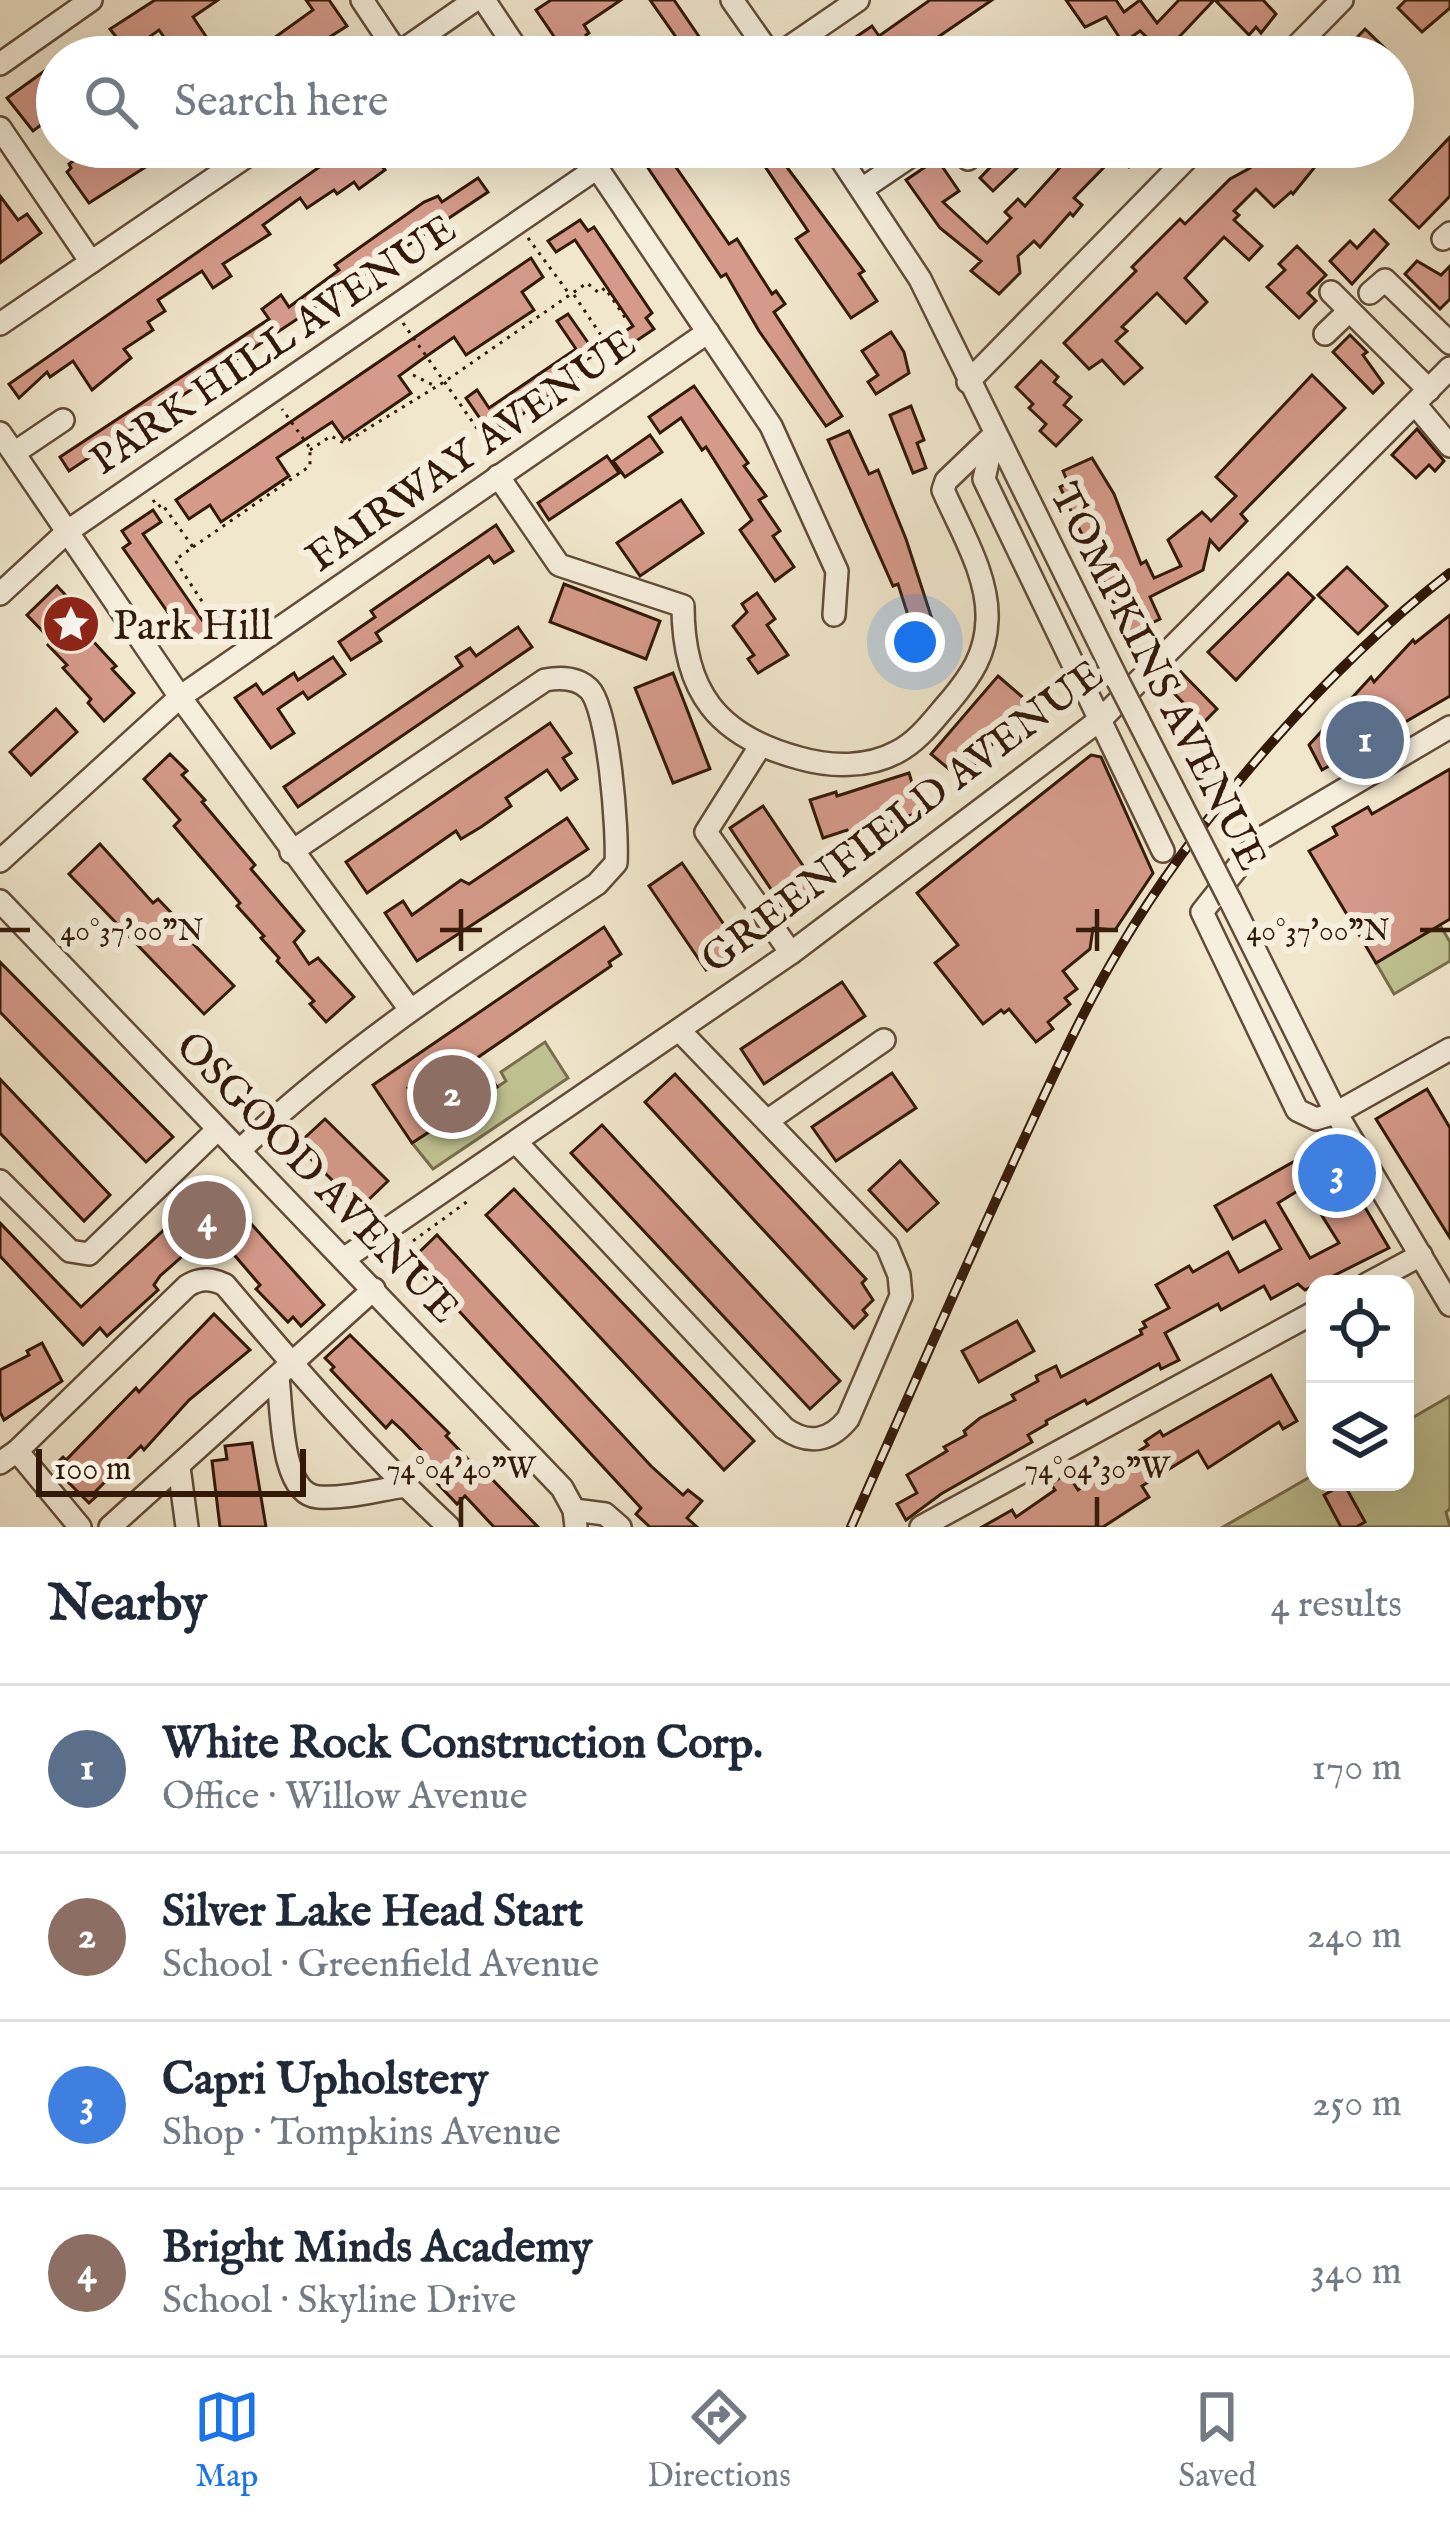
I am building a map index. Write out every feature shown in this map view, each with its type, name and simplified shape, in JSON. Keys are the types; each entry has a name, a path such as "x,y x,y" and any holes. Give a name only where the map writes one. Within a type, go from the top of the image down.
{"street":[{"path":"0,64 67,7 91,0"},
{"path":"362,0 384,36"},
{"path":"424,36 480,0 507,36"},
{"path":"732,0 758,36"},
{"path":"804,36 858,0"},
{"path":"1307,36 1342,0"},
{"path":"0,128 91,262"},
{"path":"0,324 229,168"},
{"path":"597,168 771,426 837,571 834,615"},
{"name":"PARK HILL AVENUE","path":"0,594 68,531 597,168"},
{"name":"TOMPKINS AVENUE","path":"848,168 920,279 1336,1113 1450,1305"},
{"path":"862,189 893,168"},
{"path":"968,382 1177,168"},
{"path":"1370,292 1385,280 1450,343"},
{"path":"1331,292 1422,398 1450,446"},
{"path":"1325,334 1349,311"},
{"name":"FAIRWAY AVENUE","path":"0,861 180,697 708,332"},
{"name":"GREENFIELD AVENUE","path":"345,1258 791,953 1101,719 1450,368"},
{"path":"14,453 63,420"},
{"path":"0,433 180,697 409,1008"},
{"path":"498,476 560,565 683,606 683,639 692,676 722,721 760,748 818,764 861,764 896,753 918,737 974,673 984,646 985,590 943,490 946,481 994,434"},
{"path":"994,434 984,479 1163,850"},
{"path":"239,1150 300,1094 409,1008 596,884 616,862 618,828 594,696 577,680 545,680 291,852"},
{"path":"1446,1059 1336,1113 1316,1119 1297,1110 1202,912 1260,839 1450,727"},
{"path":"760,748 706,832 791,953"},
{"name":"OSGOOD AVENUE","path":"0,901 547,1472 575,1519"},
{"path":"516,1142 784,1428 798,1438 814,1440 837,1432 848,1419 901,1296 899,1275 887,1246 679,1030"},
{"path":"767,1121 884,1040"},
{"path":"0,1180 70,1251 89,1254 218,1129"},
{"path":"1383,1275 1420,1255"},
{"path":"80,1527 8,1457 195,1281 215,1280 225,1285 285,1371 449,1527"},
{"path":"110,1527 285,1371 322,1332 330,1331 369,1284"},
{"path":"921,1527 1306,1317"},
{"path":"285,1371 290,1476 301,1491 316,1497 405,1486"},
{"path":"179,1467 187,1527"},
{"path":"575,1519 605,1514 620,1527"}],"path":[{"path":"527,237 621,365"},
{"path":"310,450 331,436 344,443 444,382 587,283 598,292 605,288 626,319"},
{"path":"402,321 493,452"},
{"path":"413,375 434,386"},
{"path":"207,609 176,560 310,466 310,450 279,405"},
{"path":"149,494 158,507 162,504 193,547"},
{"path":"384,1262 468,1201"}],"green space":[{"path":"1440,925 1450,942 1450,961 1394,994 1376,963"},
{"path":"545,1042 568,1078 433,1169 412,1143 435,1128 408,1088 447,1062 475,1102 506,1081 501,1072"},
{"path":"1450,1396 1450,1509 1446,1512 1450,1527 1223,1527 1306,1479 1306,1491 1414,1491 1414,1417"}],"building":[{"path":"155,0 218,0 193,17 206,36 163,36 159,30 151,36 115,36 110,29"},
{"path":"306,0 329,0 347,26 331,36 277,36 313,10"},
{"path":"551,0 621,0 584,25 587,36 554,36 536,10"},
{"path":"650,0 674,0 699,36 675,36"},
{"path":"930,0 992,0 940,36 879,36"},
{"path":"1066,0 1116,0 1124,12 1140,0 1157,23 1179,0 1214,0 1180,36 1145,36 1140,31 1118,36 1106,17 1085,27"},
{"path":"1215,0 1263,0 1276,14 1261,33 1256,27 1249,35"},
{"path":"1406,0 1450,0 1450,8 1422,32 1398,8"},
{"path":"872,26 879,36 857,36"},
{"path":"36,77 36,129 33,131 7,98"},
{"path":"1450,137 1450,196 1419,228 1390,200"},
{"path":"71,168 144,168 89,203 67,172"},
{"path":"318,168 385,170 359,189 354,182 307,208 300,198 263,225 270,234 223,264 231,276 213,288 202,271 158,300 165,311 148,322 153,330 124,349 131,358 92,390 73,361 50,377 47,372 19,398 9,384"},
{"path":"648,168 677,168 729,244 737,239 772,294 776,291 785,304 774,312 842,416 826,426 759,331 726,274 721,277"},
{"path":"766,168 788,168 864,271 859,274 877,301 851,318 796,239 808,231"},
{"path":"924,168 943,168 959,191 943,202 987,243 1011,218 1005,212 1018,199 1025,206 1059,168 1103,168 1074,198 1082,205 1073,216 1070,213 1040,247 1034,241 1018,256 1020,273 999,294 971,271 981,261 940,228 906,180"},
{"path":"990,168 1017,168 993,191 980,178"},
{"path":"1250,168 1314,168 1293,194 1274,207 1256,189 1234,211 1239,215 1234,220 1262,246 1249,260 1224,237 1185,278 1207,302 1186,323 1157,293 1122,327 1127,331 1116,341 1142,368 1124,384 1102,360 1089,369 1064,343 1180,219 1185,224 1230,179"},
{"path":"478,178 488,192 69,471 60,457 269,319 262,309 281,295 289,307 339,270 335,265 424,202 438,196 442,202"},
{"path":"0,196 18,220 27,214 41,233 0,263"},
{"path":"580,220 588,231 594,227 652,313 646,318 654,329 623,350 615,338 633,326 575,240 556,252 548,241"},
{"path":"1374,230 1388,244 1352,284 1330,261 1350,241 1357,248"},
{"path":"1297,246 1326,275 1308,293 1316,301 1299,318 1267,287 1285,270 1279,264"},
{"path":"531,258 543,277 522,292 534,310 466,355 454,337 399,376 411,393 344,439 332,422 277,458 289,476 221,522 210,505 189,519 176,500"},
{"path":"1417,261 1441,275 1450,266 1450,299 1440,309 1405,274"},
{"path":"568,314 596,354 584,361 589,369 502,428 510,439 499,446 466,398 477,390 489,408 576,349 557,321"},
{"path":"891,332 904,352 909,373 876,394 868,382 878,375 862,351"},
{"path":"1350,335 1367,352 1363,355 1383,383 1373,393 1333,352"},
{"path":"1041,361 1071,397 1064,405 1081,420 1056,446 1040,431 1046,424 1016,387"},
{"path":"1312,375 1345,408 1241,514 1247,521 1219,550 1210,540 1203,570 1150,597 1160,619 1128,634 1060,487 1068,483 1063,471 1092,458 1114,494 1141,564 1146,561 1154,578 1181,566 1168,540 1202,512 1211,521 1236,496 1216,477"},
{"path":"694,386 766,496 759,500 780,531 773,536 794,567 775,581 740,530 752,520 706,447 702,450 681,418 660,433 649,417"},
{"path":"911,406 924,440 917,443 926,468 913,473 890,415"},
{"path":"1417,429 1444,461 1435,471 1429,465 1416,478 1392,455"},
{"path":"849,431 869,474 878,470 932,619 911,625 898,584 893,586 828,440"},
{"path":"650,435 662,452 625,477 613,461"},
{"path":"607,456 619,473 549,520 538,503"},
{"path":"681,500 703,533 640,576 617,543"},
{"path":"153,510 161,522 143,534 202,620 219,608 227,620 197,640 189,630 183,634 123,548 130,543 122,531"},
{"path":"496,525 513,551 494,563 489,556 376,633 381,641 351,660 339,642 375,617 371,611"},
{"path":"1347,567 1387,606 1358,634 1318,595"},
{"path":"1288,573 1314,598 1236,680 1208,652"},
{"path":"564,584 660,621 646,659 550,622"},
{"path":"57,586 74,604 69,608 95,635 91,639 116,666 112,669 134,693 104,721 48,645 52,641 27,615"},
{"path":"757,593 775,619 767,625 788,655 758,673 748,659 754,655 733,626 747,612 742,604"},
{"path":"1450,615 1450,696 1400,725 1394,715 1368,732 1373,741 1322,770 1309,745 1371,677 1374,682 1413,640 1415,643"},
{"path":"518,627 532,647 298,807 284,787 462,666 456,657 470,648 476,656"},
{"path":"333,657 345,674 308,699 303,692 278,709 294,733 271,748 235,698 256,684 263,694 294,673 298,680"},
{"path":"1181,672 1217,709 1203,723 1167,686"},
{"path":"673,673 710,769 673,783 635,688"},
{"path":"998,676 1028,702 962,780 931,754"},
{"path":"56,709 77,732 31,775 10,752"},
{"path":"550,723 571,753 563,758 577,779 561,790 547,770 506,798 511,806 481,827 461,839 456,831 367,893 346,862"},
{"path":"170,754 187,771 182,775 205,800 202,802 255,865 251,869 304,931 294,942 309,964 318,958 354,997 326,1022 237,906 240,903 174,826 180,820 144,779"},
{"path":"1091,755 1101,757 1153,873 1115,930 1093,928 1090,949 1063,971 1077,989 1065,998 1070,1004 1048,1022 1053,1029 1036,1042 1009,1009 983,1024 935,963 958,945 917,893"},
{"path":"1450,769 1450,919 1376,963 1309,851 1337,835 1333,827 1368,807 1372,814"},
{"path":"909,773 921,812 849,835 847,830 823,838 810,800"},
{"path":"763,806 820,891 787,913 730,828"},
{"path":"567,818 588,849 417,961 385,913 403,901 412,915 461,880 469,884"},
{"path":"100,844 153,903 158,899 183,925 179,929 234,986 204,1014 69,874"},
{"path":"682,863 740,948 706,970 649,886"},
{"path":"604,927 621,954 609,962 611,966 477,1058 497,1087 474,1102 447,1062 408,1088 435,1128 412,1143 373,1085"},
{"path":"0,962 173,1137 146,1162 0,1012"},
{"path":"842,982 865,1016 764,1084 741,1049"},
{"path":"892,1073 916,1108 836,1161 812,1127"},
{"path":"675,1074 866,1279 862,1283 873,1300 854,1328 645,1102"},
{"path":"0,1079 110,1195 84,1221 0,1133"},
{"path":"1427,1089 1450,1128 1450,1238 1376,1119"},
{"path":"325,1119 388,1181 360,1208 297,1145"},
{"path":"602,1125 840,1381 810,1409 571,1153"},
{"path":"1327,1143 1389,1248 1335,1275 1306,1275 1305,1290 1298,1284 1271,1299 1264,1286 1165,1333 1179,1360 1161,1369 1159,1364 1046,1421 1028,1435 1032,1442 941,1494 906,1520 897,1504 917,1493 907,1475 947,1451 944,1447 966,1435 964,1431 980,1418 1015,1400 1012,1395 1038,1381 1036,1376 1056,1366 1061,1377 1142,1334 1143,1322 1169,1308 1156,1285 1228,1252 1239,1272 1281,1249 1265,1221 1233,1239 1215,1206","holes":["1304,1187 1339,1243 1310,1258 1278,1203"]},
{"path":"900,1161 938,1203 907,1231 869,1190"},
{"path":"211,1179 324,1305 301,1326 293,1317 288,1322 256,1289 260,1285 230,1250 248,1233 165,1231 186,1253 160,1276 154,1285 158,1290 107,1336 100,1328 83,1345 0,1256 0,1223 81,1307 182,1213 175,1206 202,1181"},
{"path":"514,1189 754,1441 724,1470 486,1215"},
{"path":"437,1235 651,1466 683,1495 688,1490 702,1501 687,1518 697,1527 650,1527 636,1514 641,1508 409,1262"},
{"path":"214,1314 250,1350 189,1400 89,1503 53,1467 63,1457 66,1460 136,1388 139,1392"},
{"path":"1017,1321 1034,1351 979,1382 962,1351"},
{"path":"350,1335 538,1527 494,1527 465,1496 457,1504 418,1463 426,1455 392,1421 386,1428 331,1370 334,1367 325,1358"},
{"path":"42,1343 62,1381 4,1420 0,1370"},
{"path":"1271,1375 1297,1421 1283,1429 1279,1422 1208,1468 1198,1451 1142,1486 1149,1497 1103,1527 982,1527 1012,1510 1016,1517 1055,1490 1051,1484 1067,1473 1078,1490 1148,1445 1145,1441 1160,1431 1163,1436"},
{"path":"252,1443 266,1527 220,1527 212,1461 227,1459 225,1446"},
{"path":"1348,1491 1365,1522 1341,1527 1324,1495"}],"railway":[{"path":"851,1527 1042,1100 1120,948 1187,847 1269,746 1358,652 1450,573"}],"place":[{"name":"Park Hill","path":"71,624"},
{"name":"White Rock Construction Corp.","path":"1365,740"},
{"name":"Silver Lake Head Start","path":"452,1094"},
{"name":"Capri Upholstery","path":"1337,1173"},
{"name":"Bright Minds Academy","path":"207,1220"}]}
